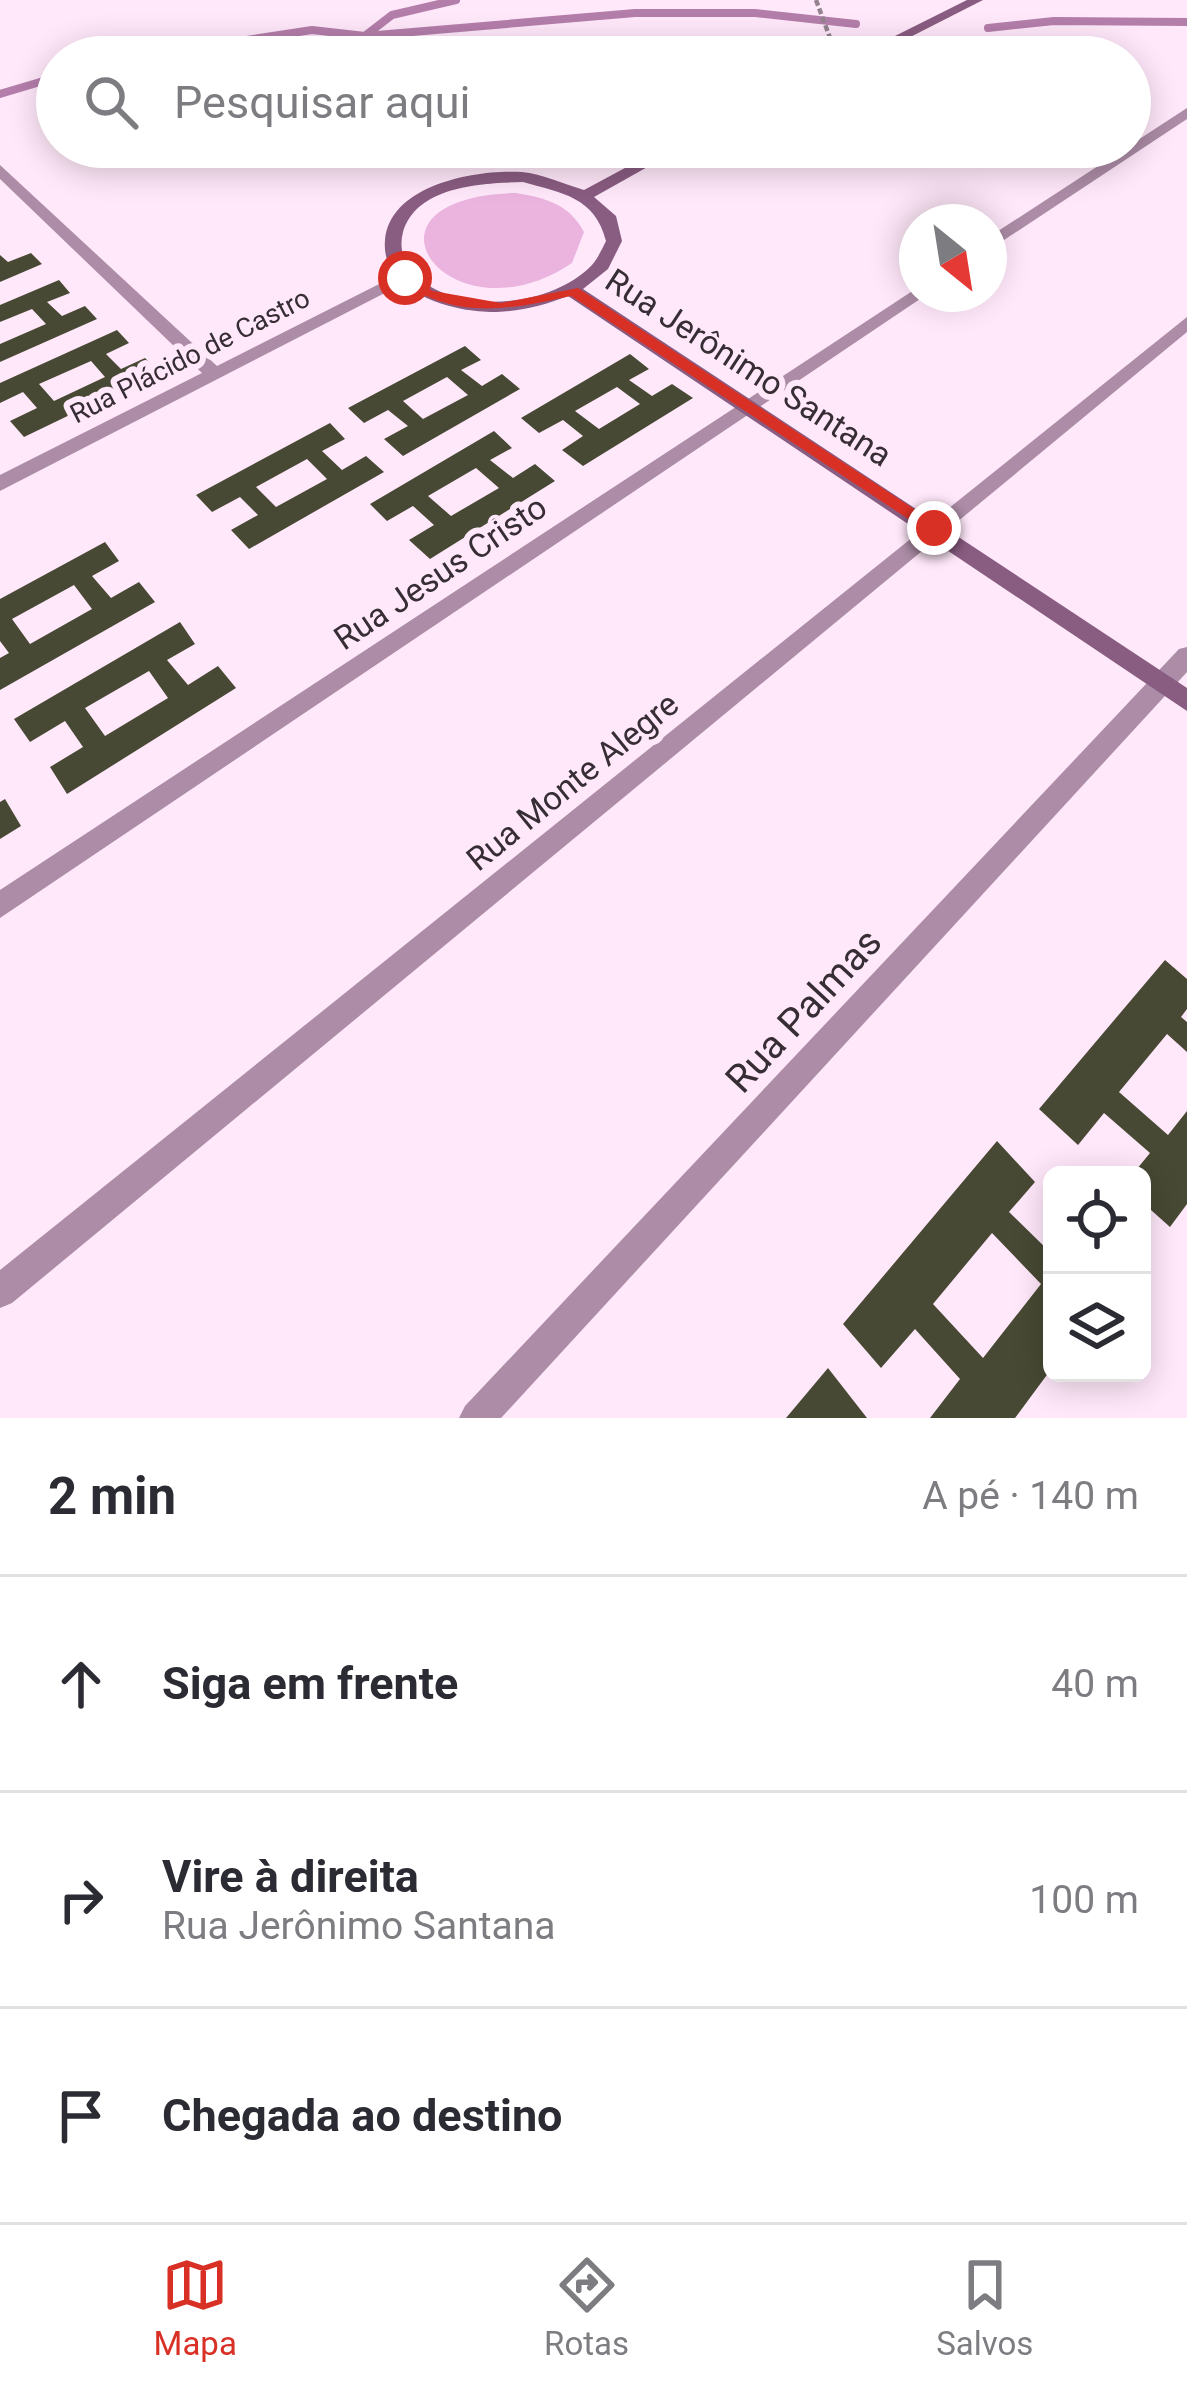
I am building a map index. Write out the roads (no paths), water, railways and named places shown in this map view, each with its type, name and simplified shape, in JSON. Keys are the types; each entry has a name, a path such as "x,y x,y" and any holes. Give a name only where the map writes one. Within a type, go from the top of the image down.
{"street":[{"path":"903,36 977,0"},
{"path":"1151,136 1187,112"},
{"path":"586,196 637,168"},
{"path":"1007,233 1104,168"},
{"path":"0,170 212,372"},
{"path":"506,177 557,183 586,196 605,212 615,232 613,253 598,274 573,291 501,308 429,295 405,278 391,258 390,236 402,215 424,197 454,184 506,177"},
{"name":"Rua Plácido de Castro","path":"0,484 212,372 405,278"},
{"name":"Rua Jerônimo Santana","path":"573,291 1187,701"},
{"name":"Rua Jesus Cristo","path":"0,904 899,305"},
{"name":"Rua Monte Alegre","path":"0,1291 1187,323"},
{"name":"Rua Palmas","path":"477,1418 1187,656"}],"waterway":[{"path":"366,35 392,15 456,0"},
{"path":"365,36 635,13 755,13 856,24"},
{"path":"988,28 1054,21 1187,22"},
{"path":"273,36 312,30 365,36"},
{"path":"0,94 36,83"}]}
